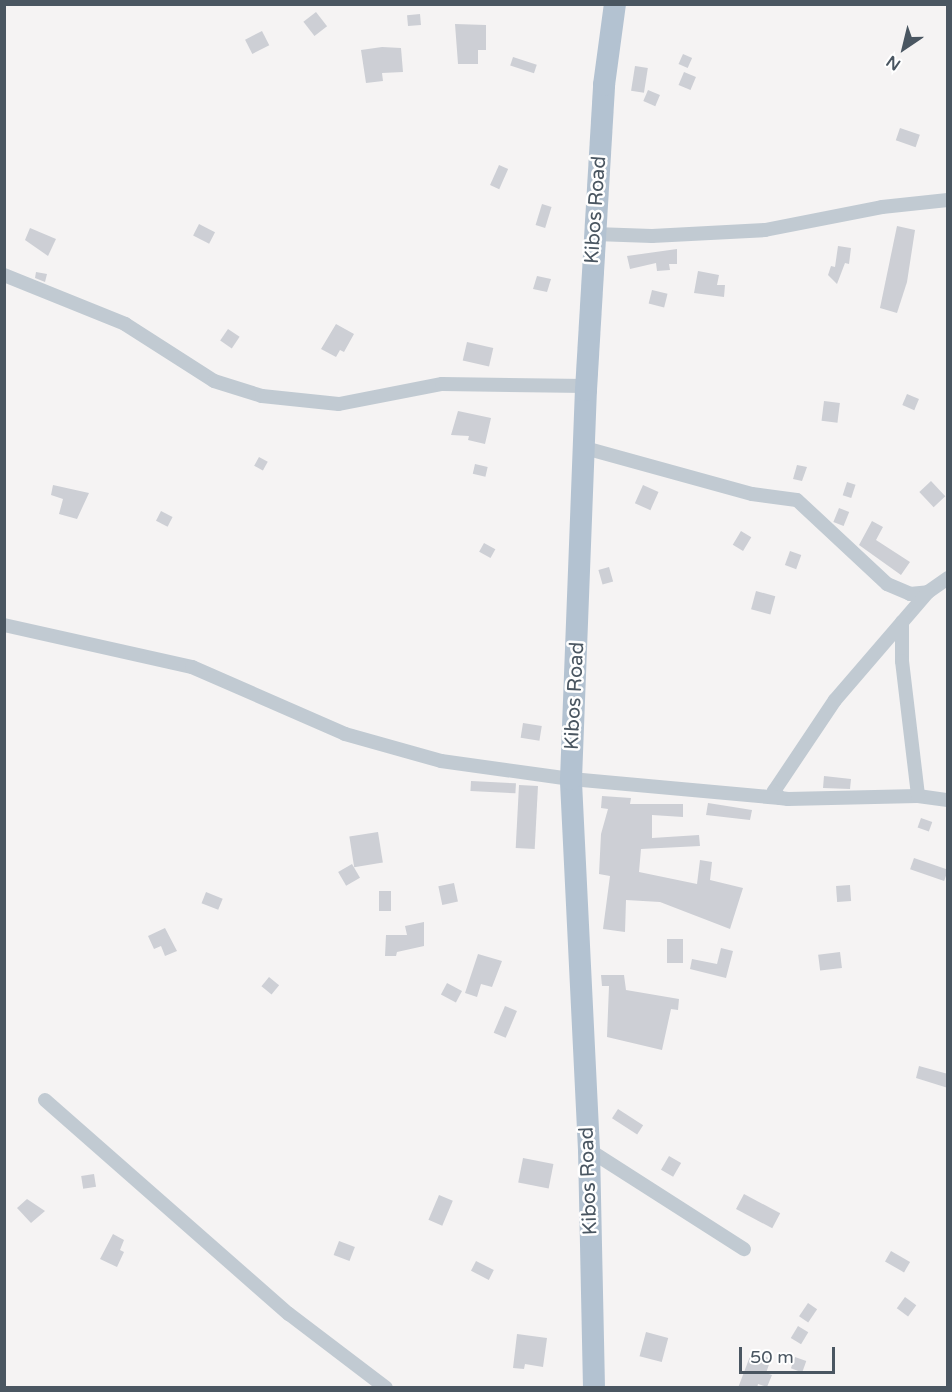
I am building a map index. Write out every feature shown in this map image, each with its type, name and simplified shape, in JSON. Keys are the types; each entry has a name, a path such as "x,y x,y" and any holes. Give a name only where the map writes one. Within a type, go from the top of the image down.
{"main road":[{"name":"Kibos Road","path":"594,1388 589,1150 571,779 586,386 604,85 615,4"}],"street":[{"path":"595,234 652,237 765,230 882,207 948,200"},
{"path":"4,275 125,324 214,381 262,396 339,404 442,384 586,386"},
{"path":"585,448 752,494 796,500 887,584 910,594 928,592"},
{"path":"780,798 774,791 780,778 835,700 928,592 948,578"},
{"path":"902,622 902,661 918,796"},
{"path":"4,625 192,667 345,734 441,761 571,779 780,798 918,796 948,800"},
{"path":"45,1100 289,1314 386,1388"},
{"path":"589,1150 744,1249"}],"building":[{"path":"316,12 327,26 314,36 303,22"},
{"path":"420,14 421,25 408,26 407,15"},
{"path":"455,24 486,25 486,50 478,50 478,64 458,64"},
{"path":"262,31 269,45 252,54 245,40"},
{"path":"382,47 401,48 403,72 382,73 383,81 366,83 361,50"},
{"path":"683,54 692,58 688,68 679,64"},
{"path":"513,57 537,65 534,73 510,66"},
{"path":"635,66 648,68 644,93 631,91"},
{"path":"684,72 696,77 690,90 679,85"},
{"path":"648,90 660,95 655,106 643,101"},
{"path":"900,128 920,135 916,147 896,140"},
{"path":"499,165 508,169 499,189 490,185"},
{"path":"542,204 552,207 545,228 536,225"},
{"path":"199,224 215,232 209,244 193,236"},
{"path":"897,226 915,230 907,282 897,313 880,308"},
{"path":"30,228 56,239 48,256 25,240"},
{"path":"838,246 851,248 849,264 845,263 837,284 828,275 831,266 835,267"},
{"path":"677,249 677,264 669,264 670,270 657,271 656,263 630,269 627,256"},
{"path":"698,271 719,275 717,285 725,285 724,297 694,293"},
{"path":"36,272 47,274 45,282 35,278"},
{"path":"537,276 551,279 547,292 533,289"},
{"path":"652,290 668,294 664,307 649,304"},
{"path":"336,324 354,334 344,352 340,350 336,357 321,349"},
{"path":"228,329 240,337 232,348 220,341"},
{"path":"467,342 493,348 489,367 463,361"},
{"path":"907,394 919,399 914,410 902,405"},
{"path":"824,401 840,403 837,423 822,421"},
{"path":"458,411 491,418 485,444 468,440 469,436 451,435"},
{"path":"259,457 268,462 263,471 254,466"},
{"path":"475,464 488,467 485,477 473,474"},
{"path":"797,465 807,467 802,481 793,479"},
{"path":"931,481 945,496 934,507 919,492"},
{"path":"847,482 856,485 851,498 843,495"},
{"path":"53,485 89,493 77,519 59,514 63,499 51,495"},
{"path":"643,485 659,492 650,510 635,503"},
{"path":"839,508 849,512 844,526 833,522"},
{"path":"161,511 173,517 168,527 156,521"},
{"path":"872,521 883,527 876,540 910,562 901,575 859,545"},
{"path":"741,531 751,537 743,551 733,545"},
{"path":"484,543 495,549 491,558 479,552"},
{"path":"790,551 801,555 796,569 785,565"},
{"path":"609,567 613,581 603,584 598,570"},
{"path":"756,591 775,596 770,615 751,609"},
{"path":"523,723 542,726 539,741 521,738"},
{"path":"824,776 851,779 850,789 823,788"},
{"path":"471,781 516,783 515,793 470,791"},
{"path":"519,785 538,786 535,849 516,848"},
{"path":"602,796 631,798 630,804 683,804 683,817 652,815 652,838 699,835 700,846 641,849 639,872 697,884 700,860 712,862 710,880 743,888 730,929 660,902 626,900 625,932 603,929 610,876 599,874 601,834 608,809 601,808"},
{"path":"708,803 752,810 750,820 706,815"},
{"path":"921,818 932,822 929,832 918,827"},
{"path":"378,832 383,863 354,867 349,837"},
{"path":"914,858 948,870 944,881 910,869"},
{"path":"352,864 360,878 346,886 338,872"},
{"path":"454,883 458,902 442,905 438,886"},
{"path":"850,885 851,901 837,902 836,886"},
{"path":"379,891 391,891 391,911 379,911"},
{"path":"206,892 223,899 218,910 202,903"},
{"path":"424,922 424,946 397,952 396,956 385,956 386,935 407,935 405,926"},
{"path":"165,928 177,951 165,956 161,946 154,949 148,936"},
{"path":"667,939 683,939 683,963 667,963"},
{"path":"721,948 733,951 726,978 690,969 692,959 717,964"},
{"path":"840,952 842,968 820,971 818,955"},
{"path":"478,954 502,961 492,987 481,984 477,997 465,993"},
{"path":"601,975 624,975 626,990 679,999 678,1010 671,1009 662,1050 607,1037 609,986 602,986"},
{"path":"269,977 279,985 272,995 261,986"},
{"path":"447,983 462,991 456,1002 441,994"},
{"path":"505,1006 517,1011 506,1038 494,1033"},
{"path":"919,1066 948,1074 948,1088 916,1078"},
{"path":"618,1109 643,1125 637,1135 612,1118"},
{"path":"669,1156 681,1163 673,1177 661,1170"},
{"path":"523,1158 553,1164 549,1188 518,1183"},
{"path":"94,1174 96,1187 83,1189 81,1176"},
{"path":"744,1194 780,1213 772,1228 736,1209"},
{"path":"439,1195 453,1201 442,1226 428,1220"},
{"path":"27,1199 45,1211 31,1223 17,1208"},
{"path":"113,1234 124,1240 120,1250 124,1252 117,1267 100,1259"},
{"path":"339,1241 355,1247 349,1261 334,1255"},
{"path":"891,1251 910,1262 904,1272 885,1261"},
{"path":"476,1261 494,1270 489,1280 471,1271"},
{"path":"905,1297 916,1305 908,1317 897,1308"},
{"path":"808,1303 817,1309 808,1322 799,1316"},
{"path":"798,1326 808,1332 801,1344 791,1338"},
{"path":"646,1332 668,1338 662,1362 640,1356"},
{"path":"517,1334 547,1338 543,1367 525,1364 524,1369 513,1368"},
{"path":"752,1351 771,1359 766,1373 772,1375 767,1387 758,1384 757,1388 738,1388"},
{"path":"795,1357 806,1361 802,1372 791,1368"}]}
